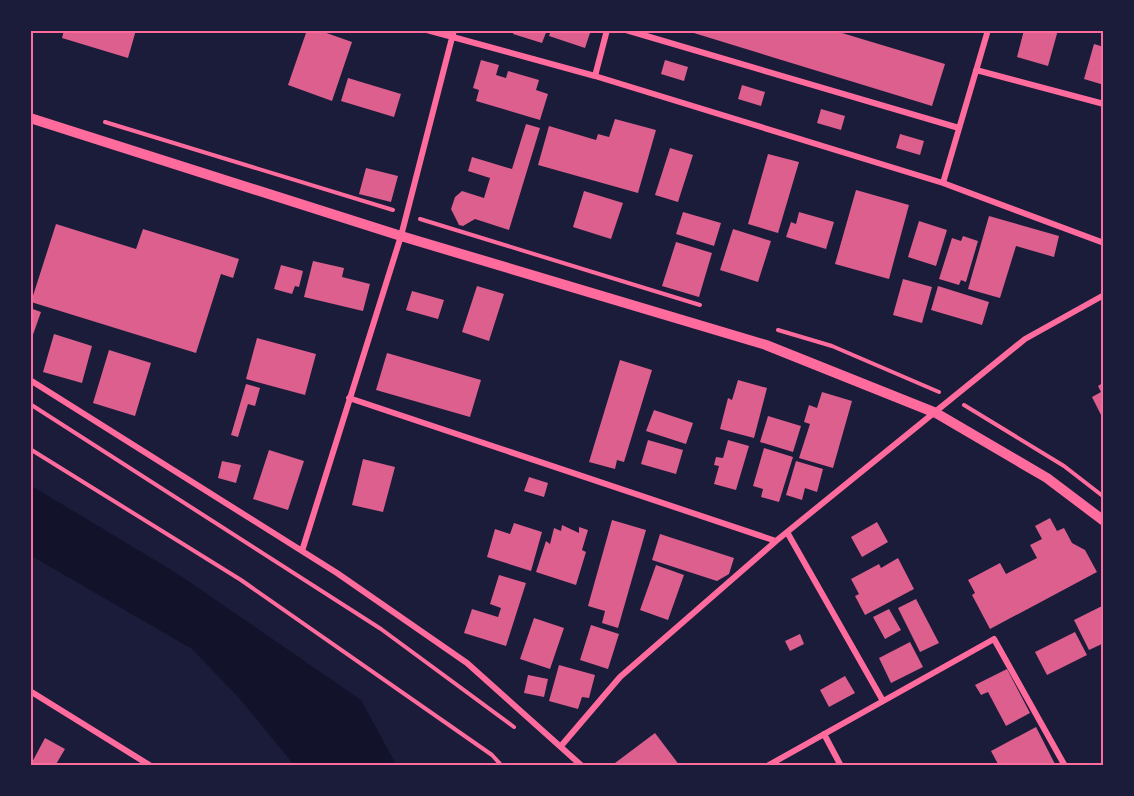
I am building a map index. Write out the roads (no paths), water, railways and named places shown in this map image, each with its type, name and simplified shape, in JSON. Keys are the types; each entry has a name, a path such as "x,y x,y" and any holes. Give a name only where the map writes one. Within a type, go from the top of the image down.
{"street":[{"path":"428,30 595,76 943,183 1104,243"},
{"path":"303,551 401,236 454,30"},
{"path":"595,76 607,30"},
{"path":"626,30 959,128"},
{"path":"943,183 988,30"},
{"path":"976,70 1104,104"},
{"path":"30,118 401,236 766,345 936,413 1047,478 1104,521"},
{"path":"561,747 620,678 776,541 1025,339 1104,296"},
{"path":"30,380 303,551 467,663 582,766"},
{"path":"349,398 776,541"},
{"path":"788,532 883,701"},
{"path":"766,766 994,639 1065,766"},
{"path":"30,692 151,766"},
{"path":"824,734 841,766"}]}
